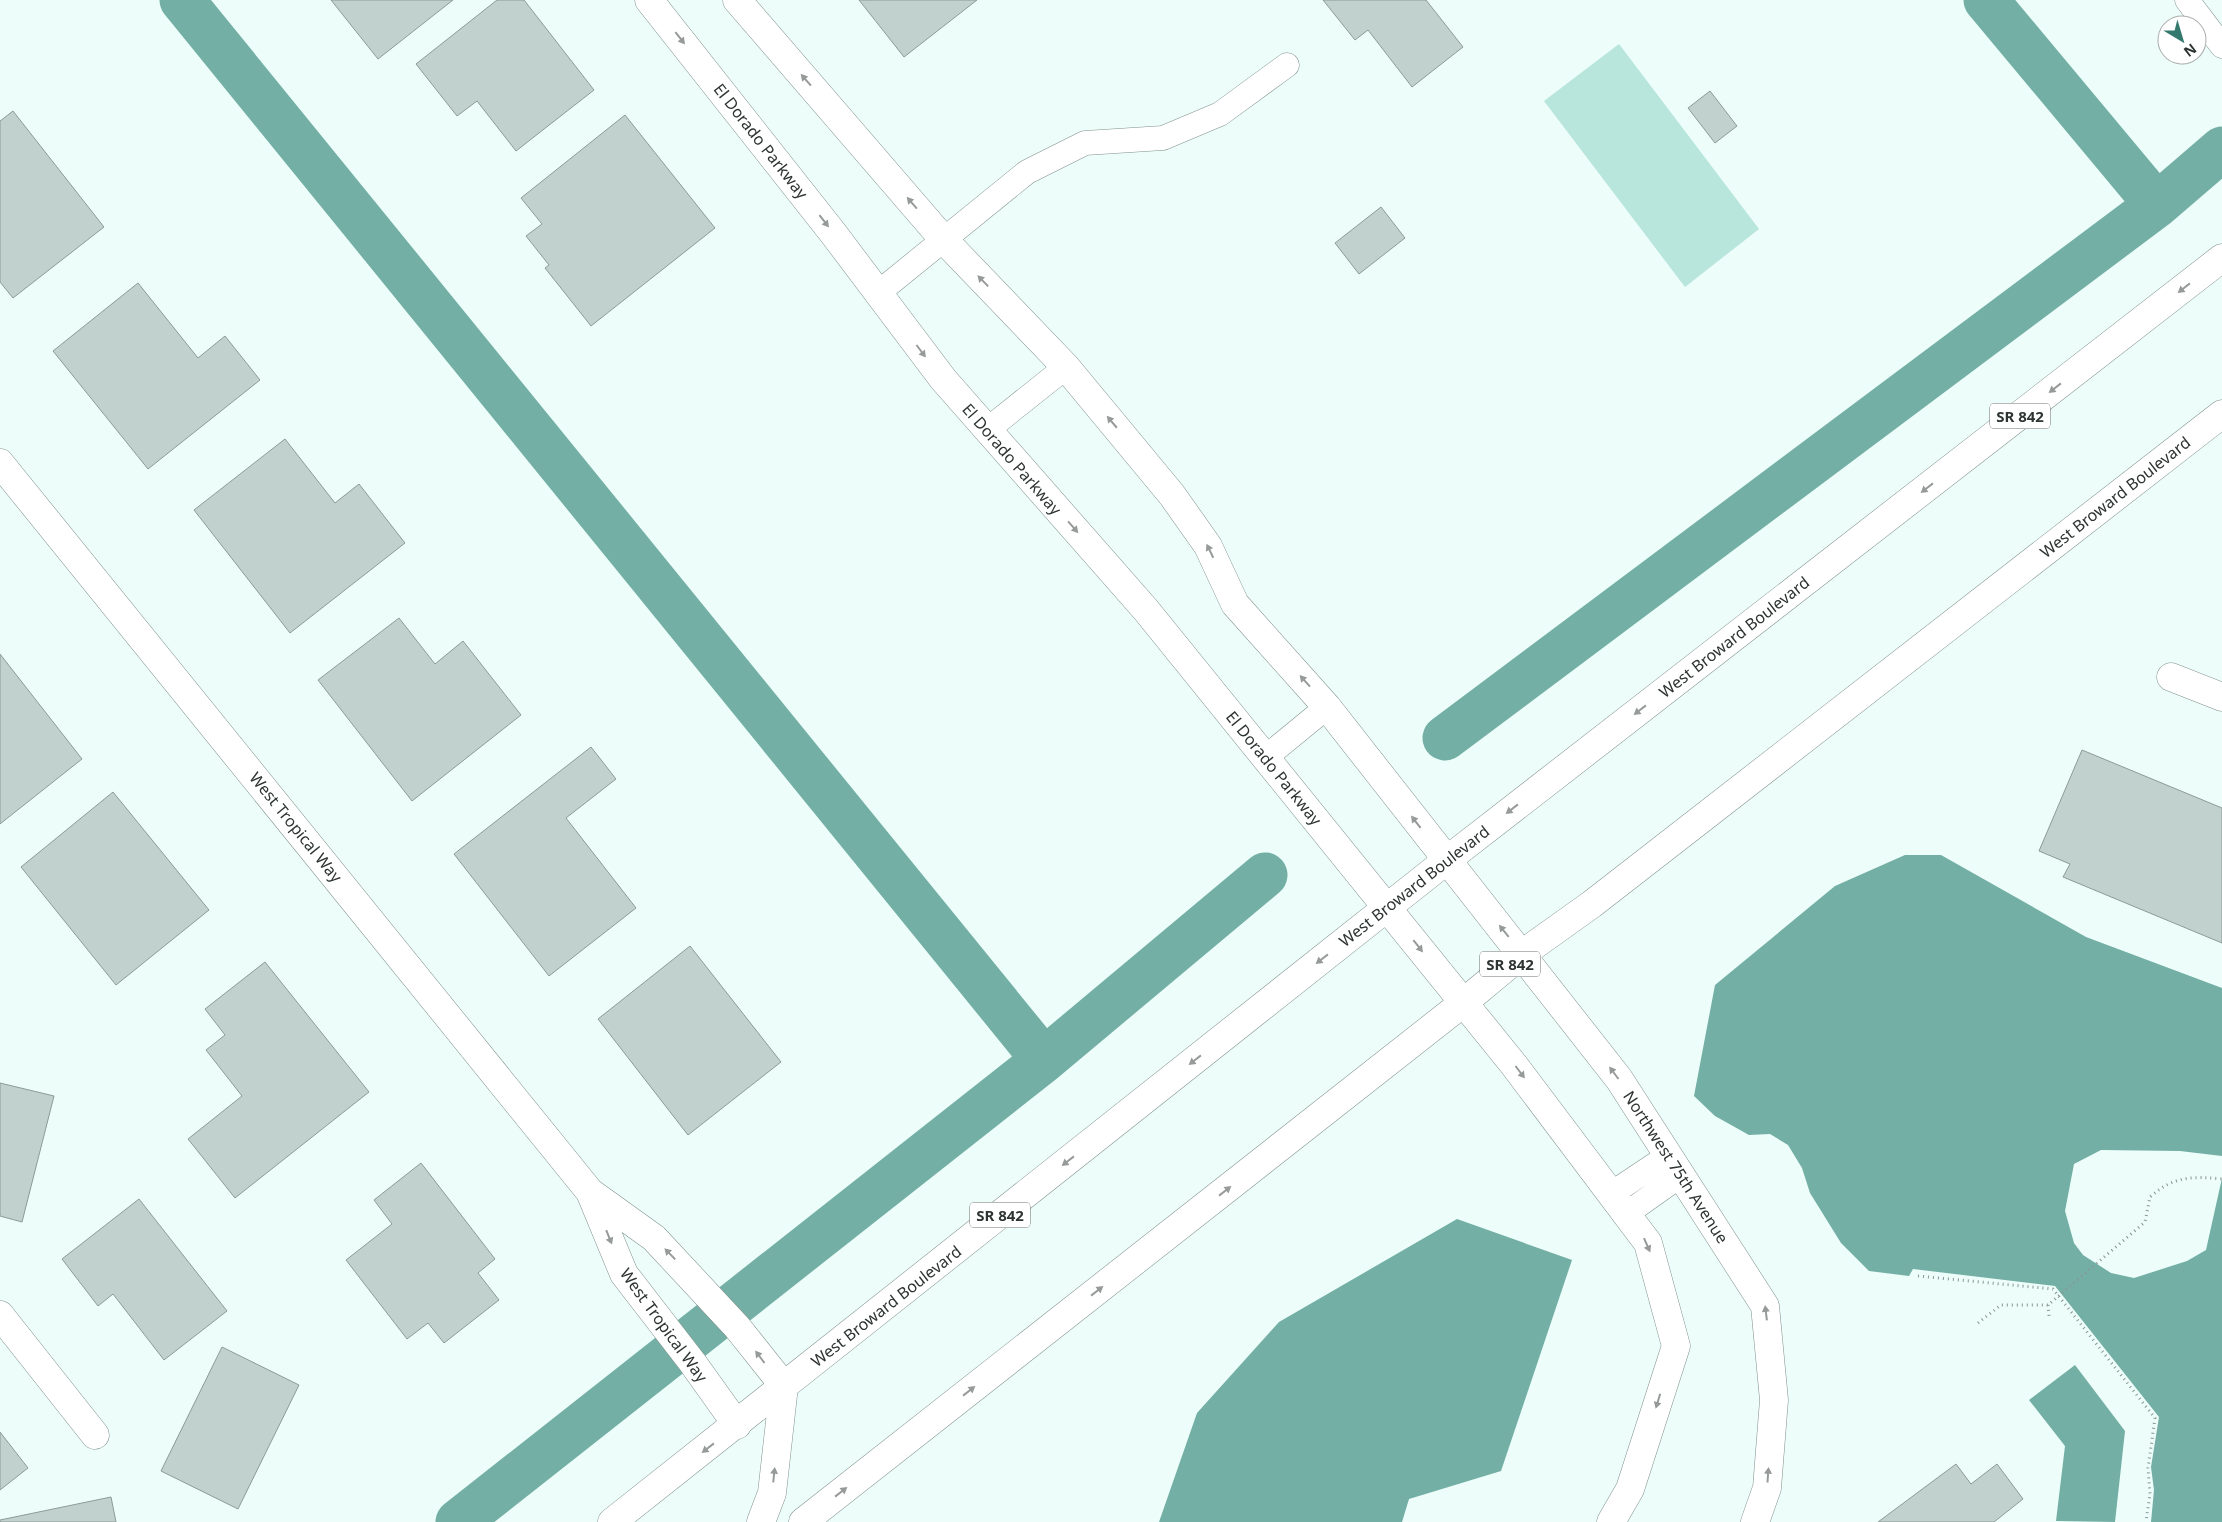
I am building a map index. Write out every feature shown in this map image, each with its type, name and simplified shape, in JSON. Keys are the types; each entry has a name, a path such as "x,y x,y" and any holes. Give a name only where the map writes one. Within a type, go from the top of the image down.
{"street":[{"name":"El Dorado Parkway","path":"649,0 878,293 943,380 1146,610 1388,907"},
{"path":"737,0 944,240 1066,367 1172,495 1208,546 1235,604 1328,707 1447,860"},
{"name":"West Broward Boulevard","path":"612,1522 737,1425 1447,860 2222,258"},
{"name":"West Broward Boulevard","path":"803,1522 1463,1003 1522,954 1592,904 2222,414"},
{"name":"West Tropical Way","path":"0,463 590,1192 654,1238 738,1327 784,1386"},
{"path":"2172,677 2222,697"},
{"name":"Northwest 75th Avenue","path":"1447,860 1619,1079 1765,1306 1774,1400 1767,1488 1755,1522"},
{"path":"1388,907 1514,1065 1648,1243 1676,1346 1630,1490 1611,1522"},
{"name":"West Tropical Way","path":"590,1192 624,1274 692,1362 737,1425"},
{"path":"0,1315 95,1435"},
{"path":"761,1522 772,1493 784,1386"}],"lane":[{"path":"2187,0 2222,46"},
{"path":"878,293 1027,172 1085,143 1163,138 1220,114 1287,65"},
{"path":"987,430 1066,367"},
{"path":"1266,757 1328,707"},
{"path":"1618,1204 1674,1165"}],"path":[{"path":"1978,1323 2001,1305 2048,1305 2145,1222 2150,1197 2177,1179 2200,1176 2222,1179"},
{"path":"1918,1276 2053,1289 2155,1418 2148,1468 2150,1494 2146,1522"},
{"path":"2048,1305 2050,1316"}],"shaded area":[{"path":"1619,44 1759,229 1685,287 1544,101"},
{"path":"1905,855 1941,855 2086,937 2222,988 2222,1156 2180,1151 2101,1150 2074,1164 2065,1211 2074,1243 2083,1255 2111,1273 2134,1278 2187,1261 2206,1250 2222,1178 2222,1522 2151,1522 2154,1490 2151,1467 2159,1417 2055,1286 1913,1269 1909,1276 1869,1271 1841,1243 1810,1193 1802,1168 1788,1145 1770,1134 1749,1135 1715,1116 1694,1096 1715,985 1835,886"},
{"path":"1457,1219 1572,1260 1501,1471 1409,1499 1402,1522 1159,1522 1197,1413 1279,1322"},
{"path":"2075,1365 2125,1431 2115,1522 2056,1521 2065,1446 2029,1400"}],"building":[{"path":"331,0 453,0 378,59"},
{"path":"497,0 524,0 594,90 516,151 477,101 457,116 416,64"},
{"path":"859,0 977,0 904,57"},
{"path":"1323,0 1426,0 1463,47 1412,87 1368,30 1355,40"},
{"path":"1710,91 1737,126 1715,143 1688,108"},
{"path":"13,111 104,227 13,298 0,282 0,121"},
{"path":"625,115 715,228 591,326 545,268 549,265 526,236 542,224 521,198"},
{"path":"1381,207 1405,238 1359,274 1335,243"},
{"path":"138,283 198,358 225,336 260,380 148,469 53,351"},
{"path":"285,439 335,503 359,484 405,543 290,633 194,510"},
{"path":"399,618 435,664 463,641 521,715 412,801 318,680"},
{"path":"0,654 82,759 0,824"},
{"path":"591,747 616,779 566,818 636,908 549,976 454,854"},
{"path":"2082,750 2222,808 2222,943 2063,877 2070,864 2039,851"},
{"path":"113,792 209,910 116,985 21,867"},
{"path":"690,946 781,1062 688,1135 598,1019"},
{"path":"265,962 369,1092 235,1198 188,1139 242,1096 206,1050 225,1035 205,1009"},
{"path":"0,1083 54,1096 22,1222 0,1216"},
{"path":"421,1163 495,1259 478,1273 499,1300 444,1343 428,1323 407,1339 346,1260 392,1224 374,1200"},
{"path":"139,1199 227,1311 164,1360 113,1294 98,1306 62,1259"},
{"path":"222,1347 299,1385 238,1509 161,1471"},
{"path":"0,1432 28,1468 0,1490"},
{"path":"1956,1464 1971,1484 1997,1464 2023,1499 1994,1522 1878,1522"},
{"path":"111,1497 116,1522 0,1522 0,1520"}],"waterway":[{"path":"182,0 1044,1060"},
{"path":"1986,0 2157,205"},
{"path":"1445,738 2157,205 2222,149"},
{"path":"458,1522 1044,1060 1265,875"}]}
